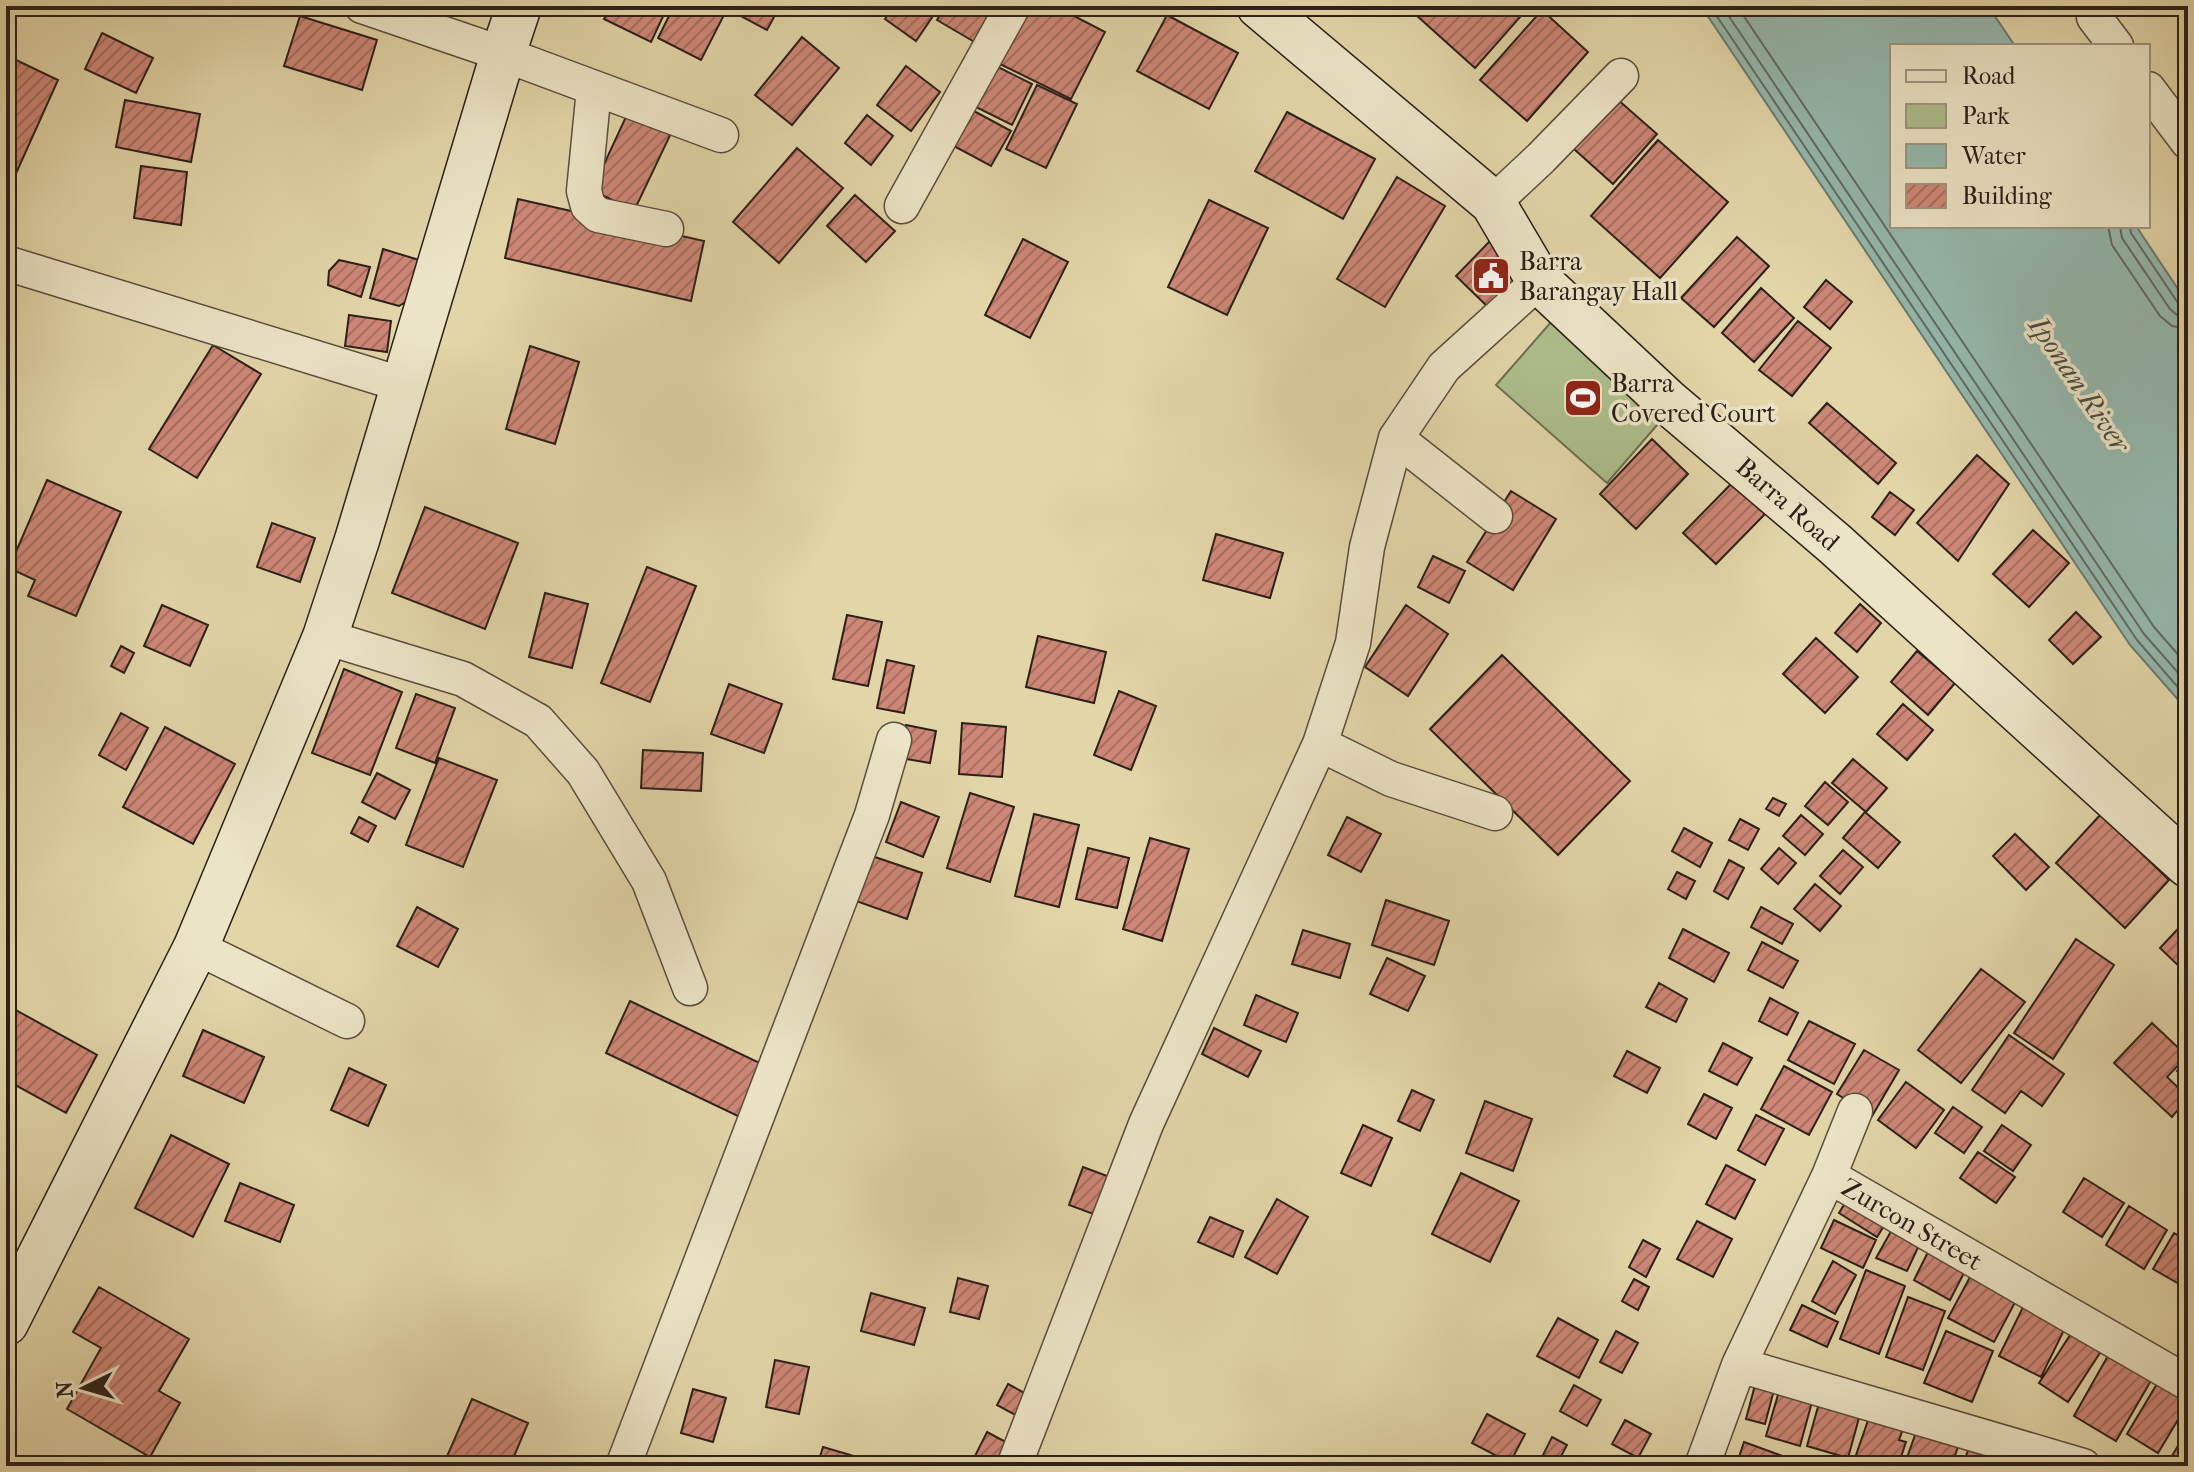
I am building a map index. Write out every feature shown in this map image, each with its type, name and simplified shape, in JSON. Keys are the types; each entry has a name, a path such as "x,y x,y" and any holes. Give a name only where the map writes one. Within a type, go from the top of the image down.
{"street":[{"path":"362,6 503,54 721,135"},
{"path":"6,1323 196,947 325,637 519,6"},
{"path":"902,206 1013,6"},
{"name":"Barra Road","path":"1259,6 1493,203 1539,281 1667,401 1835,544 2188,865"},
{"path":"2094,17 2114,44"},
{"path":"1493,203 1621,76"},
{"path":"594,89 584,191 588,206 598,215 666,229"},
{"path":"2150,92 2188,142"},
{"path":"6,263 404,385"},
{"path":"1014,1466 1146,1124 1320,744 1353,643 1367,547 1396,438 1444,367 1539,281"},
{"path":"1396,438 1495,516"},
{"path":"325,637 463,679 538,721 583,772 649,881 690,988"},
{"path":"623,1466 872,815 894,740"},
{"path":"1320,744 1391,779 1495,813"},
{"path":"196,947 347,1021"},
{"path":"1829,1176 1855,1111"},
{"name":"Zurcon Street","path":"1702,1466 1739,1365 1829,1176 2188,1383"},
{"path":"1739,1365 2083,1466"}],"green space":[{"name":"Barra Covered Court","path":"1559,313 1670,410 1607,483 1496,385"}],"water":[{"name":"Iponan River","path":"1701,6 1988,6 2014,44 1890,44 1890,228 2137,228 2188,304 2188,711 2130,645"}],"building":[{"path":"611,6 668,6 651,42 604,19"},
{"path":"674,6 707,6 724,15 701,60 658,38"},
{"path":"722,6 780,6 767,30"},
{"path":"894,6 939,7 916,41 885,19"},
{"path":"946,6 1008,6 983,47 937,20"},
{"path":"1027,6 1055,6 1105,32 1071,99 998,63"},
{"path":"1406,6 1526,6 1528,8 1475,68"},
{"path":"1542,10 1588,52 1527,121 1480,80"},
{"path":"1167,15 1238,53 1209,109 1137,71"},
{"path":"300,16 377,40 362,90 284,66"},
{"path":"102,33 153,58 136,93 85,69"},
{"path":"802,37 839,68 792,125 755,95"},
{"path":"16,60 58,80 9,189 6,187 6,82"},
{"path":"992,64 1032,84 1012,125 972,105"},
{"path":"906,66 940,92 911,131 877,105"},
{"path":"1037,85 1077,104 1046,168 1006,149"},
{"path":"1609,92 1657,134 1613,184 1565,141"},
{"path":"125,100 200,114 191,162 116,147"},
{"path":"631,106 674,127 634,211 592,190"},
{"path":"972,110 1011,131 991,166 952,145"},
{"path":"1287,112 1375,159 1343,219 1255,171"},
{"path":"867,115 893,136 871,165 845,143"},
{"path":"1658,140 1728,202 1660,278 1591,216"},
{"path":"797,148 843,188 779,263 733,222"},
{"path":"141,166 187,172 181,225 134,218"},
{"path":"1397,177 1445,206 1385,307 1337,279"},
{"path":"855,195 895,231 866,262 827,226"},
{"path":"518,199 704,241 691,301 505,258"},
{"path":"1209,200 1268,228 1227,315 1168,287"},
{"path":"1737,237 1769,266 1714,327 1681,298"},
{"path":"1023,239 1068,262 1030,338 985,315"},
{"name":"Barra Barangay Hall","path":"1490,241 1526,275 1492,311 1456,276"},
{"path":"383,249 419,260 412,298 399,306 370,298"},
{"path":"339,260 370,267 361,297 328,285 329,271"},
{"path":"1826,280 1852,302 1830,329 1804,307"},
{"path":"1761,288 1794,318 1754,362 1722,333"},
{"path":"349,315 391,321 387,352 345,346"},
{"path":"1798,321 1831,348 1792,396 1759,370"},
{"path":"213,345 261,374 197,478 149,449"},
{"path":"530,346 579,362 555,444 506,429"},
{"path":"1827,403 1896,463 1878,484 1809,423"},
{"path":"1652,439 1688,474 1636,529 1600,494"},
{"path":"1977,455 2009,484 1958,561 1917,523"},
{"path":"47,480 121,512 76,616 28,596 35,580 9,568"},
{"path":"1732,483 1765,514 1716,564 1683,533"},
{"path":"1511,491 1556,519 1513,590 1467,562"},
{"path":"1890,492 1914,510 1895,535 1872,517"},
{"path":"425,507 518,543 485,629 392,593"},
{"path":"272,523 315,538 300,582 257,567"},
{"path":"2033,530 2069,563 2029,607 1993,574"},
{"path":"1216,534 1283,553 1270,598 1203,580"},
{"path":"1433,556 1465,571 1449,603 1418,587"},
{"path":"647,567 696,586 650,702 601,683"},
{"path":"545,593 588,604 572,668 529,657"},
{"path":"1860,604 1881,623 1857,652 1835,633"},
{"path":"162,605 208,625 190,666 144,646"},
{"path":"1406,605 1448,634 1408,696 1365,667"},
{"path":"2076,612 2101,637 2073,664 2049,640"},
{"path":"847,615 882,622 868,686 833,679"},
{"path":"1038,636 1106,652 1094,703 1026,687"},
{"path":"1816,638 1858,677 1825,713 1783,674"},
{"path":"121,646 134,653 124,673 111,666"},
{"path":"1917,651 1955,683 1928,715 1891,682"},
{"path":"1502,655 1630,781 1558,855 1430,729"},
{"path":"887,660 914,666 904,713 877,708"},
{"path":"344,669 402,692 370,775 312,753"},
{"path":"729,684 782,704 764,753 711,734"},
{"path":"1119,691 1156,706 1131,770 1094,755"},
{"path":"416,694 455,708 435,763 396,748"},
{"path":"1903,704 1933,730 1907,760 1877,734"},
{"path":"121,713 148,728 126,770 99,755"},
{"path":"962,723 1006,727 1002,777 959,774"},
{"path":"906,725 936,731 930,763 900,758"},
{"path":"165,727 235,764 193,844 123,807"},
{"path":"643,750 703,753 701,791 641,788"},
{"path":"439,758 497,780 463,867 406,845"},
{"path":"1853,759 1887,788 1866,812 1832,783"},
{"path":"377,773 410,790 395,819 362,802"},
{"path":"1825,782 1848,802 1828,825 1805,806"},
{"path":"970,793 1014,807 990,882 947,868"},
{"path":"1773,798 1786,804 1779,816 1766,809"},
{"path":"901,802 939,817 923,857 886,842"},
{"path":"1865,812 1900,842 1878,868 1843,838"},
{"path":"1034,814 1079,825 1059,907 1015,896"},
{"path":"2101,814 2169,880 2125,928 2056,863"},
{"path":"1801,815 1823,834 1805,855 1783,836"},
{"path":"359,817 376,826 368,842 351,833"},
{"path":"1347,817 1381,834 1361,872 1328,855"},
{"path":"1740,819 1759,829 1748,850 1729,840"},
{"path":"1684,828 1712,843 1700,867 1672,851"},
{"path":"2015,834 2049,867 2026,890 1993,856"},
{"path":"1150,838 1189,849 1162,941 1123,929"},
{"path":"1088,848 1129,858 1117,908 1076,899"},
{"path":"1779,848 1796,863 1778,884 1761,869"},
{"path":"1843,850 1863,867 1840,894 1820,876"},
{"path":"869,855 922,873 907,919 853,900"},
{"path":"1729,860 1744,868 1728,899 1714,891"},
{"path":"1677,872 1695,881 1686,899 1668,889"},
{"path":"1815,884 1841,906 1820,931 1794,909"},
{"path":"1386,900 1449,921 1434,965 1372,945"},
{"path":"417,907 458,929 438,967 397,946"},
{"path":"1761,907 1793,924 1782,944 1751,927"},
{"path":"2188,918 2188,975 2160,948"},
{"path":"1683,929 1729,953 1714,982 1669,958"},
{"path":"1303,930 1350,944 1340,978 1292,964"},
{"path":"2076,939 2114,965 2053,1059 2014,1033"},
{"path":"1762,942 1798,961 1783,988 1748,970"},
{"path":"1387,958 1425,976 1408,1011 1370,994"},
{"path":"1981,969 2025,1002 1961,1083 1918,1050"},
{"path":"1659,983 1687,999 1676,1022 1646,1007"},
{"path":"1256,995 1298,1013 1286,1042 1244,1025"},
{"path":"1770,998 1798,1013 1787,1035 1759,1021"},
{"path":"630,1001 768,1067 744,1119 606,1053"},
{"path":"14,1009 97,1055 66,1113 6,1080 6,1023"},
{"path":"1809,1021 1855,1044 1834,1084 1788,1060"},
{"path":"2152,1023 2187,1056 2167,1077 2188,1097 2172,1117 2114,1063"},
{"path":"1214,1028 1261,1051 1248,1077 1202,1054"},
{"path":"203,1030 264,1057 244,1103 183,1076"},
{"path":"2009,1035 2064,1074 2042,1106 2021,1091 2005,1113 1972,1090"},
{"path":"1723,1043 1752,1058 1737,1085 1709,1071"},
{"path":"1864,1050 1899,1070 1872,1116 1837,1094"},
{"path":"1627,1051 1660,1068 1647,1093 1614,1076"},
{"path":"2188,1060 2188,1083 2177,1071"},
{"path":"1784,1066 1832,1092 1809,1135 1761,1109"},
{"path":"349,1068 386,1085 368,1126 331,1110"},
{"path":"1906,1082 1944,1110 1916,1148 1878,1120"},
{"path":"1412,1090 1434,1100 1420,1131 1398,1121"},
{"path":"1704,1094 1732,1108 1716,1139 1688,1124"},
{"path":"1485,1101 1532,1119 1513,1171 1466,1153"},
{"path":"1953,1107 1982,1127 1964,1153 1935,1133"},
{"path":"1756,1115 1784,1129 1765,1165 1738,1150"},
{"path":"1363,1125 1392,1138 1371,1186 1341,1173"},
{"path":"2002,1125 2031,1145 2013,1171 1984,1151"},
{"path":"171,1135 229,1164 193,1237 135,1208"},
{"path":"1978,1152 2015,1177 1996,1203 1960,1178"},
{"path":"1726,1165 1755,1180 1735,1219 1706,1204"},
{"path":"1083,1167 1118,1180 1104,1218 1069,1205"},
{"path":"1461,1173 1519,1201 1490,1262 1432,1234"},
{"path":"2084,1178 2124,1203 2102,1237 2063,1212"},
{"path":"240,1183 294,1205 280,1242 225,1221"},
{"path":"1852,1192 1890,1216 1877,1237 1839,1213"},
{"path":"1277,1199 1308,1217 1277,1274 1245,1257"},
{"path":"2129,1206 2167,1230 2144,1269 2106,1245"},
{"path":"1210,1217 1243,1231 1233,1257 1198,1242"},
{"path":"1834,1220 1876,1240 1863,1268 1821,1248"},
{"path":"1697,1221 1732,1239 1713,1277 1677,1259"},
{"path":"1894,1226 1922,1239 1907,1271 1876,1258"},
{"path":"2174,1233 2188,1241 2188,1289 2153,1269"},
{"path":"1643,1240 1660,1249 1646,1277 1629,1267"},
{"path":"1931,1246 1968,1265 1950,1300 1914,1280"},
{"path":"1833,1261 1856,1275 1835,1314 1812,1301"},
{"path":"1976,1266 2021,1291 1994,1342 1948,1318"},
{"path":"1866,1270 1905,1286 1879,1354 1840,1339"},
{"path":"958,1278 988,1286 979,1319 950,1312"},
{"path":"1634,1279 1649,1287 1638,1310 1622,1301"},
{"path":"99,1287 189,1339 159,1391 180,1403 150,1457 67,1409 101,1348 73,1332"},
{"path":"871,1293 925,1308 914,1345 861,1331"},
{"path":"1908,1297 1945,1311 1923,1370 1886,1357"},
{"path":"2188,1298 2188,1315 2180,1310"},
{"path":"1802,1305 1838,1322 1827,1347 1790,1330"},
{"path":"2024,1305 2066,1326 2041,1377 1999,1356"},
{"path":"1558,1318 1598,1340 1579,1378 1537,1356"},
{"path":"2078,1323 2107,1342 2068,1402 2039,1383"},
{"path":"1616,1331 1638,1343 1622,1373 1600,1362"},
{"path":"1946,1331 1993,1351 1972,1402 1924,1383"},
{"path":"2114,1345 2157,1370 2116,1441 2074,1416"},
{"path":"775,1360 809,1367 799,1414 766,1407"},
{"path":"2163,1374 2188,1390 2188,1403 2158,1453 2127,1434"},
{"path":"1782,1381 1815,1391 1800,1446 1766,1436"},
{"path":"1008,1384 1030,1396 1019,1417 997,1405"},
{"path":"1574,1385 1601,1400 1587,1426 1560,1411"},
{"path":"1755,1385 1774,1390 1765,1424 1746,1419"},
{"path":"693,1389 726,1398 713,1442 681,1433"},
{"path":"1821,1396 1862,1407 1848,1458 1807,1446"},
{"path":"472,1399 528,1423 510,1466 457,1466 445,1461"},
{"path":"1872,1409 1906,1421 1899,1440 1906,1442 1898,1466 1878,1466 1855,1458"},
{"path":"1487,1414 1525,1434 1510,1463 1472,1443"},
{"path":"1625,1420 1651,1434 1638,1458 1612,1444"},
{"path":"1919,1424 1961,1439 1951,1466 1904,1466"},
{"path":"2188,1429 2188,1466 2177,1466 2169,1461"},
{"path":"987,1432 1015,1447 1006,1466 970,1466"},
{"path":"1552,1437 1567,1445 1556,1466 1540,1461"},
{"path":"1971,1440 2005,1451 2001,1466 1963,1466"},
{"path":"1744,1442 1799,1462 1798,1466 1736,1466"},
{"path":"823,1447 857,1457 855,1466 817,1466"},
{"path":"1590,1458 1605,1466 1585,1466"},
{"path":"1806,1458 1831,1466 1804,1466"}],"place":[{"name":"Barra Barangay Hall","path":"1491,276"},
{"name":"Barra Covered Court","path":"1583,398"}]}
